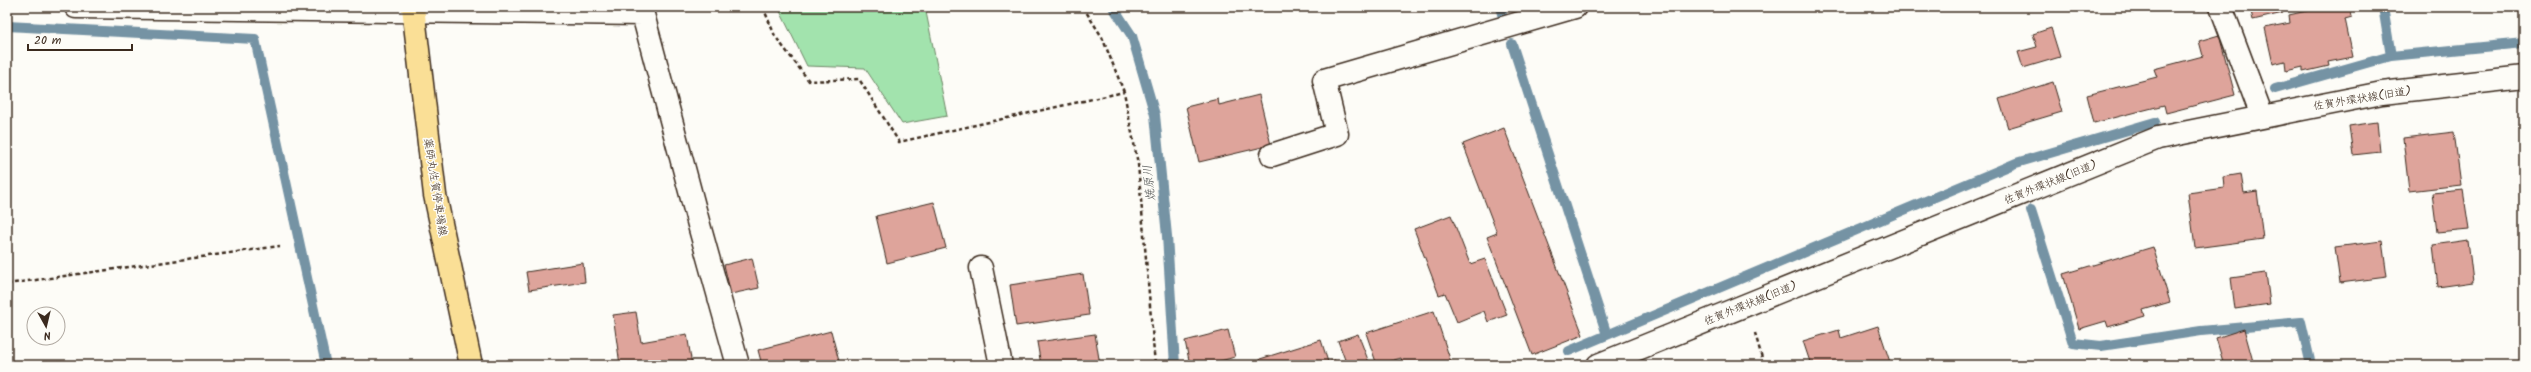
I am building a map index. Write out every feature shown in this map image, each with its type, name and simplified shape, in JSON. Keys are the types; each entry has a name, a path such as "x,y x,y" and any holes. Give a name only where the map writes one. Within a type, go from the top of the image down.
{"main road":[{"name":"薬師丸佐賀停車場線","path":"413,9 435,194 471,365"}],"street":[{"path":"76,7 642,11 698,225 738,365"},
{"path":"1272,155 1337,134 1324,80 1574,7"},
{"path":"2221,7 2262,116"},
{"name":"佐賀外環状線(旧道)","path":"1598,365 2158,138 2382,93 2524,77"},
{"path":"982,268 1001,365"}],"path":[{"path":"763,7 775,36 809,81 859,79 899,142 1124,92"},
{"path":"1083,7 1102,37 1124,92 1138,164 1155,365"},
{"path":"7,284 280,246"}],"green space":[{"path":"778,7 925,7 947,116 902,124 865,68 807,66"}],"building":[{"path":"2130,7 2153,7 2132,13"},
{"path":"2250,7 2281,7 2283,13 2253,20"},
{"path":"2324,7 2350,7 2352,17 2345,19 2353,57 2328,62 2329,66 2303,72 2303,67 2286,71 2285,61 2273,64 2265,28 2290,23 2289,15"},
{"path":"2051,28 2060,57 2023,68 2018,52 2037,47 2033,34"},
{"path":"2219,35 2235,95 2166,113 2164,105 2094,123 2087,95 2157,77 2154,69 2203,56 2199,41"},
{"path":"2053,82 2062,112 2008,128 1999,99"},
{"path":"1259,95 1271,145 1199,162 1186,107 1218,99 1219,105"},
{"path":"2377,122 2380,152 2353,155 2349,126"},
{"path":"1504,128 1583,335 1532,355 1487,237 1497,233 1463,144"},
{"path":"2454,132 2461,185 2409,191 2403,138"},
{"path":"2241,174 2244,193 2257,191 2263,239 2195,248 2188,193 2224,188 2223,177"},
{"path":"2463,190 2469,229 2437,232 2432,193"},
{"path":"934,202 946,248 887,263 876,216"},
{"path":"1451,215 1470,264 1485,259 1507,315 1488,322 1484,311 1457,322 1445,293 1439,295 1414,229"},
{"path":"2468,240 2473,282 2438,287 2433,245"},
{"path":"2382,241 2387,277 2340,283 2335,247"},
{"path":"2153,247 2170,302 2143,310 2145,316 2108,327 2106,321 2079,329 2063,274"},
{"path":"752,258 759,288 731,294 724,265"},
{"path":"583,263 585,282 529,290 526,272"},
{"path":"2266,273 2270,304 2235,309 2231,278"},
{"path":"1083,274 1089,315 1016,326 1010,285"},
{"path":"1434,311 1452,365 1403,365 1401,358 1377,365 1366,333"},
{"path":"636,312 641,342 687,334 692,365 620,365 613,315"},
{"path":"1878,326 1891,365 1811,365 1803,341 1839,330 1841,338"},
{"path":"2244,329 2254,365 2224,365 2216,338"},
{"path":"1228,330 1235,357 1213,363 1213,365 1190,365 1185,341"},
{"path":"831,331 840,365 762,365 758,350"},
{"path":"1095,334 1100,365 1041,365 1037,342"},
{"path":"1358,334 1370,365 1347,365 1338,341"},
{"path":"1321,340 1328,362 1335,360 1336,365 1262,365 1260,359"}],"waterway":[{"name":"焼原川","path":"1113,7 1132,36 1155,115 1167,236 1175,365"},
{"path":"1500,7 1502,14"},
{"path":"2383,7 2391,56"},
{"path":"7,26 255,39 326,365"},
{"path":"2275,89 2391,56 2524,43"},
{"path":"1512,44 1607,335"},
{"path":"1569,351 2016,163 2155,122"},
{"path":"2031,210 2073,343 2101,346 2201,331 2301,322 2311,365"}]}
